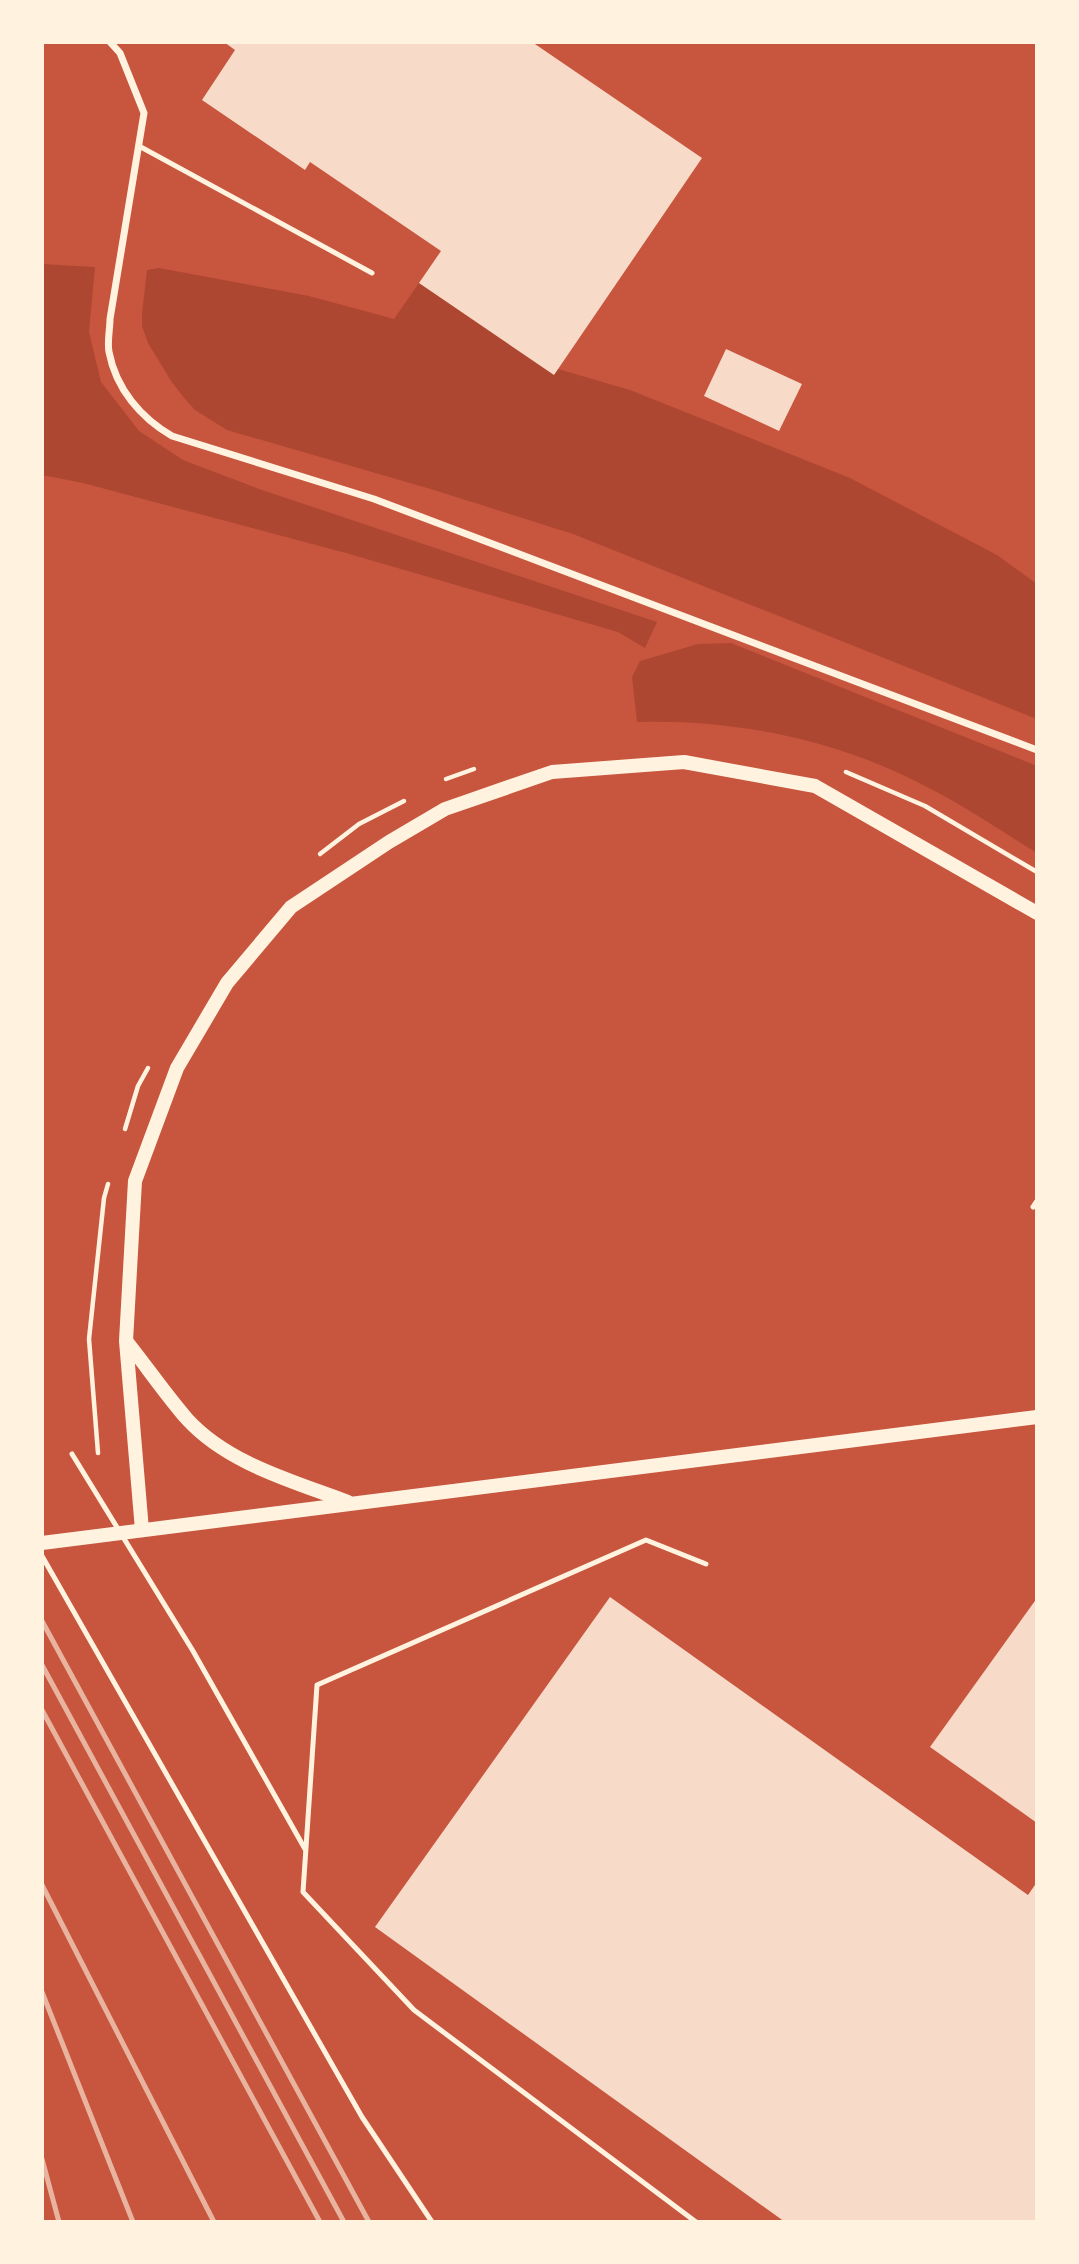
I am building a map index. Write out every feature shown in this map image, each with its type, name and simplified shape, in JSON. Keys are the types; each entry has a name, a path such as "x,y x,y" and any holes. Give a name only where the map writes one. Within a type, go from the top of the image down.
{"main road":[{"path":"142,1530 126,1341 135,1181 177,1068 227,983 291,907 389,842 445,809 552,772 684,762 816,786 1037,913"},
{"path":"126,1341 188,1420 214,1442 249,1464 350,1503"},
{"path":"42,1543 1037,1418"}],"street":[{"path":"110,42 120,53 144,113 110,319 109,351 122,389 153,425 172,436 374,499 1037,750"}],"lane":[{"path":"139,146 372,273"},
{"path":"72,1454 193,1651 306,1849"},
{"path":"696,2222 414,2010 303,1892 317,1685 646,1540 706,1564"},
{"path":"42,1556 362,2117 432,2222"}],"shaded area":[{"path":"42,264 95,267 89,332 101,382 139,431 183,460 259,489 657,622 645,648 618,632 346,553 83,483 42,475"},
{"path":"159,268 309,296 394,319 419,283 558,369 630,390 850,478 997,555 1037,584 1037,719 573,534 434,490 227,430 195,410 185,399 148,343 142,326 147,270"},
{"path":"731,643 1037,766 1037,853 941,794 893,771 823,745 712,724 637,722 632,677 640,661 698,644"}],"building":[{"path":"224,42 532,42 702,158 554,375 419,283 441,251 310,162 305,170 202,100 235,50"},
{"path":"726,349 802,384 779,431 704,396"},
{"path":"610,1597 1028,1895 1037,1882 1037,2222 785,2222 375,1927"},
{"path":"1037,1598 1037,1823 930,1747"}],"railway":[{"path":"42,1621 369,2222"},
{"path":"42,1665 344,2222"},
{"path":"42,1710 320,2222"},
{"path":"42,1885 214,2222"},
{"path":"42,1992 133,2222"},
{"path":"42,2159 59,2222"}]}
